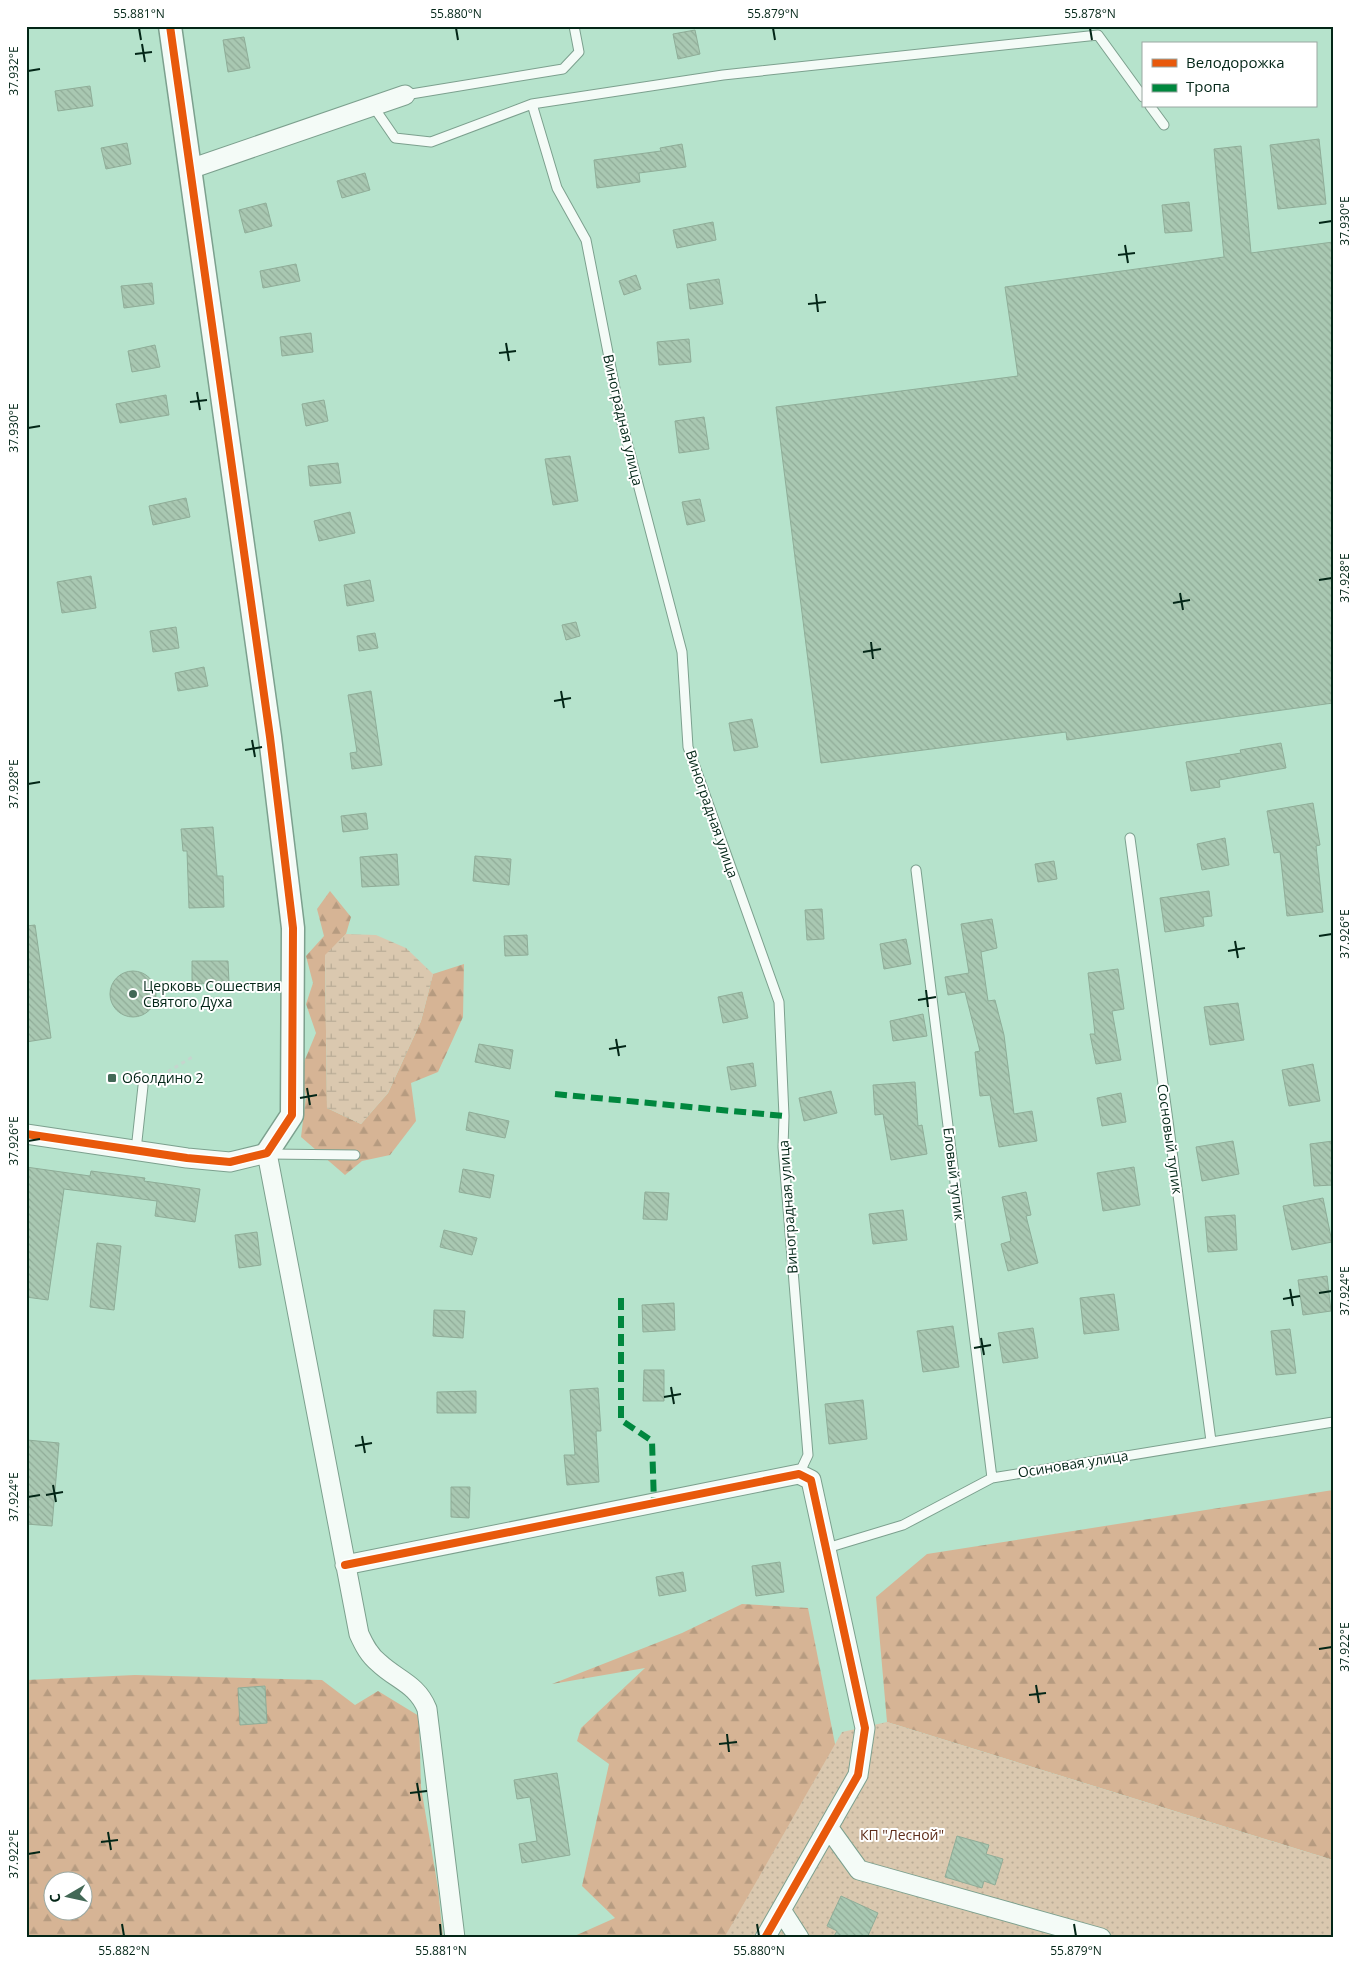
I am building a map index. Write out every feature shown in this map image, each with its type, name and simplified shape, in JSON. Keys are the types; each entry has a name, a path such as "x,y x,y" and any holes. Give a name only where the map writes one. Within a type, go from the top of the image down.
{"street":[{"path":"170,26 270,737 293,928 292,1115 267,1154 359,1634 366,1650 379,1664 412,1687 422,1697 427,1709 455,1938"},
{"path":"190,169 406,95"},
{"path":"26,1134 230,1162 267,1154"},
{"path":"346,1564 799,1474 811,1480 865,1728 858,1775 765,1938"},
{"path":"828,1827 859,1870 1101,1938"},
{"path":"781,1910 799,1938"}],"lane":[{"path":"406,95 563,70 579,52 574,26"},
{"path":"373,106 395,138 431,142 532,104 723,75 1098,35 1142,96"},
{"name":"Виноградная улица","path":"532,104 557,188 586,240 621,419 682,652 688,747 779,1002 784,1116 782,1147 808,1455 799,1474"},
{"path":"1151,108 1164,125"},
{"name":"Сосновый тупик","path":"1130,838 1211,1441"},
{"name":"Еловый тупик","path":"916,870 992,1478"},
{"path":"136,1150 143,1086"},
{"path":"267,1154 354,1155"},
{"name":"Осиновая улица","path":"827,1548 903,1526 992,1478 1333,1422"}],"path":[{"path":"143,1086 194,1056"}],"green space":[{"path":"330,891 351,917 346,934 325,956 327,1108 361,1124 388,1093 421,1021 433,974 464,964 463,1017 438,1072 411,1083 416,1121 390,1155 362,1161 345,1175 301,1137 306,1096 299,1074 316,1033 306,1004 313,983 306,956 324,936 317,909"},
{"path":"346,934 376,935 406,948 433,974 421,1021 388,1093 361,1124 327,1108 325,955"},
{"path":"1333,1490 1333,1860 887,1722 876,1597 927,1554"},
{"path":"742,1604 808,1608 842,1779 741,1938 570,1938 615,1918 582,1886 609,1764 577,1741 581,1728 645,1668 552,1684 682,1633"},
{"path":"135,1675 322,1680 355,1705 378,1691 419,1716 421,1787 438,1888 443,1938 26,1938 26,1680"},
{"name":"КП \"Лесной\"","path":"887,1722 1333,1860 1333,1938 724,1938 842,1732"}],"building":[{"path":"695,30 700,54 678,59 673,34"},
{"path":"244,37 250,68 228,72 223,40"},
{"path":"90,86 93,106 58,111 55,91"},
{"path":"1319,139 1326,204 1278,209 1270,145"},
{"path":"127,143 131,164 106,169 101,148"},
{"path":"682,144 686,167 639,173 640,182 597,188 594,160 661,151 660,148"},
{"path":"1241,146 1251,253 1333,242 1333,703 1067,740 1066,732 821,763 776,407 1018,376 1005,287 1224,257 1214,149"},
{"path":"365,173 370,190 342,198 337,181"},
{"path":"1189,202 1192,231 1165,233 1162,205"},
{"path":"266,203 272,226 245,233 239,210"},
{"path":"713,222 716,240 677,248 673,230"},
{"path":"296,264 300,281 263,288 260,271"},
{"path":"636,275 641,289 624,295 619,281"},
{"path":"719,279 723,304 690,309 687,284"},
{"path":"152,283 154,304 124,308 121,286"},
{"path":"311,333 313,352 282,356 280,337"},
{"path":"689,339 691,362 659,365 657,342"},
{"path":"155,345 160,367 132,372 128,351"},
{"path":"166,395 169,415 120,423 116,404"},
{"path":"324,400 328,421 306,426 302,404"},
{"path":"704,417 709,449 679,453 675,421"},
{"path":"570,456 578,501 553,505 545,459"},
{"path":"338,463 341,483 310,486 308,466"},
{"path":"186,498 190,517 153,525 149,506"},
{"path":"700,499 705,521 687,525 682,502"},
{"path":"350,512 355,533 319,541 314,521"},
{"path":"91,576 96,608 62,613 57,582"},
{"path":"370,580 374,601 347,606 344,585"},
{"path":"576,622 580,636 566,640 562,625"},
{"path":"176,627 179,648 153,652 150,631"},
{"path":"375,633 378,648 359,651 357,636"},
{"path":"204,667 208,686 178,691 175,673"},
{"path":"371,691 382,765 352,769 350,753 357,752 348,695"},
{"path":"752,719 758,747 734,751 729,723"},
{"path":"1281,743 1286,768 1219,780 1220,787 1191,791 1186,762 1241,753 1240,750"},
{"path":"1313,803 1320,845 1316,846 1323,912 1287,916 1280,852 1274,853 1267,811"},
{"path":"366,813 368,829 343,832 341,816"},
{"path":"213,827 217,876 223,876 224,907 189,908 187,851 183,851 181,829"},
{"path":"1225,838 1229,865 1202,870 1197,844"},
{"path":"397,854 399,885 362,887 360,857"},
{"path":"475,856 511,859 509,885 473,881"},
{"path":"1054,861 1057,879 1038,882 1035,864"},
{"path":"1209,891 1212,916 1203,917 1204,926 1165,932 1160,898"},
{"path":"822,909 824,939 807,940 805,910"},
{"path":"992,919 997,948 981,952 988,1001 995,1000 1004,1035 1014,1114 1032,1111 1037,1141 999,1147 990,1095 980,1096 975,1052 980,1051 965,992 948,995 945,977 969,973 961,924"},
{"path":"35,925 51,1038 26,1042 26,926"},
{"path":"527,935 528,955 505,956 504,936"},
{"path":"906,939 911,964 884,969 880,944"},
{"path":"192,961 228,961 229,983 192,984"},
{"path":"1118,969 1124,1009 1112,1011 1121,1060 1096,1064 1090,1034 1095,1034 1088,973"},
{"name":"Церковь Сошествия Святого Духа","path":"133,971 146,975 152,981 156,994 152,1007 146,1013 133,1017 120,1013 114,1007 110,994 114,981 120,975"},
{"path":"742,992 748,1018 723,1023 718,997"},
{"path":"1238,1003 1244,1040 1210,1045 1204,1007"},
{"path":"923,1014 927,1036 893,1041 890,1021"},
{"path":"479,1044 513,1050 510,1069 475,1062"},
{"path":"753,1063 756,1086 731,1090 727,1067"},
{"path":"1313,1064 1320,1101 1289,1106 1282,1070"},
{"path":"915,1082 918,1126 922,1125 927,1154 891,1160 883,1114 875,1115 873,1085"},
{"path":"831,1091 837,1113 804,1121 799,1098"},
{"path":"1121,1093 1126,1122 1102,1126 1097,1098"},
{"path":"469,1112 509,1121 505,1138 466,1130"},
{"path":"1233,1141 1239,1174 1202,1181 1196,1147"},
{"path":"1333,1141 1333,1185 1314,1186 1310,1144"},
{"path":"26,1167 90,1176 91,1171 145,1178 144,1181 200,1189 195,1222 155,1216 157,1201 64,1189 48,1300 26,1297"},
{"path":"1134,1167 1140,1205 1103,1211 1097,1173"},
{"path":"463,1169 494,1175 490,1198 459,1192"},
{"path":"645,1192 669,1193 667,1220 643,1219"},
{"path":"1026,1192 1031,1215 1026,1216 1038,1263 1008,1271 1001,1244 1011,1241 1002,1197"},
{"path":"1323,1198 1332,1242 1292,1250 1283,1206"},
{"path":"903,1210 907,1240 873,1244 869,1214"},
{"path":"1235,1215 1237,1250 1208,1252 1205,1217"},
{"path":"444,1230 477,1238 472,1255 440,1247"},
{"path":"257,1232 261,1265 239,1268 235,1235"},
{"path":"97,1243 121,1246 114,1310 90,1307"},
{"path":"1327,1276 1331,1311 1303,1315 1298,1280"},
{"path":"1114,1294 1119,1330 1084,1334 1080,1298"},
{"path":"674,1303 675,1330 643,1332 642,1305"},
{"path":"434,1310 465,1311 463,1338 433,1336"},
{"path":"953,1326 959,1367 923,1372 917,1331"},
{"path":"1033,1328 1038,1358 1003,1363 998,1333"},
{"path":"1290,1329 1296,1373 1276,1375 1271,1331"},
{"path":"644,1370 664,1370 664,1401 643,1401"},
{"path":"598,1388 601,1431 596,1431 599,1482 567,1485 564,1455 575,1455 570,1390"},
{"path":"476,1391 476,1413 437,1413 437,1392"},
{"path":"863,1400 867,1439 829,1444 825,1404"},
{"path":"27,1440 59,1443 52,1526 26,1524"},
{"path":"451,1487 470,1487 469,1518 451,1517"},
{"path":"780,1562 784,1592 756,1596 752,1566"},
{"path":"683,1572 686,1591 659,1596 656,1577"},
{"path":"265,1686 267,1723 240,1725 238,1688"},
{"path":"557,1773 570,1855 522,1863 519,1844 537,1841 530,1797 517,1799 514,1780"},
{"path":"957,1836 989,1845 986,1854 1003,1859 995,1885 984,1881 982,1888 945,1877"},
{"path":"841,1896 878,1913 867,1938 833,1938 837,1931 827,1926"}],"marked path":[{"path":"555,1094 784,1116"},
{"path":"621,1298 621,1420 652,1441 654,1503"}],"cycle path":[{"path":"26,1134 187,1158 230,1162 267,1153 292,1115 293,928 270,737 170,26"},
{"path":"345,1565 799,1474 811,1480 865,1728 858,1775 765,1938"}],"place":[{"name":"Церковь Сошествия Святого Духа","path":"133,994"},
{"name":"Оболдино 2","path":"112,1078"}]}
